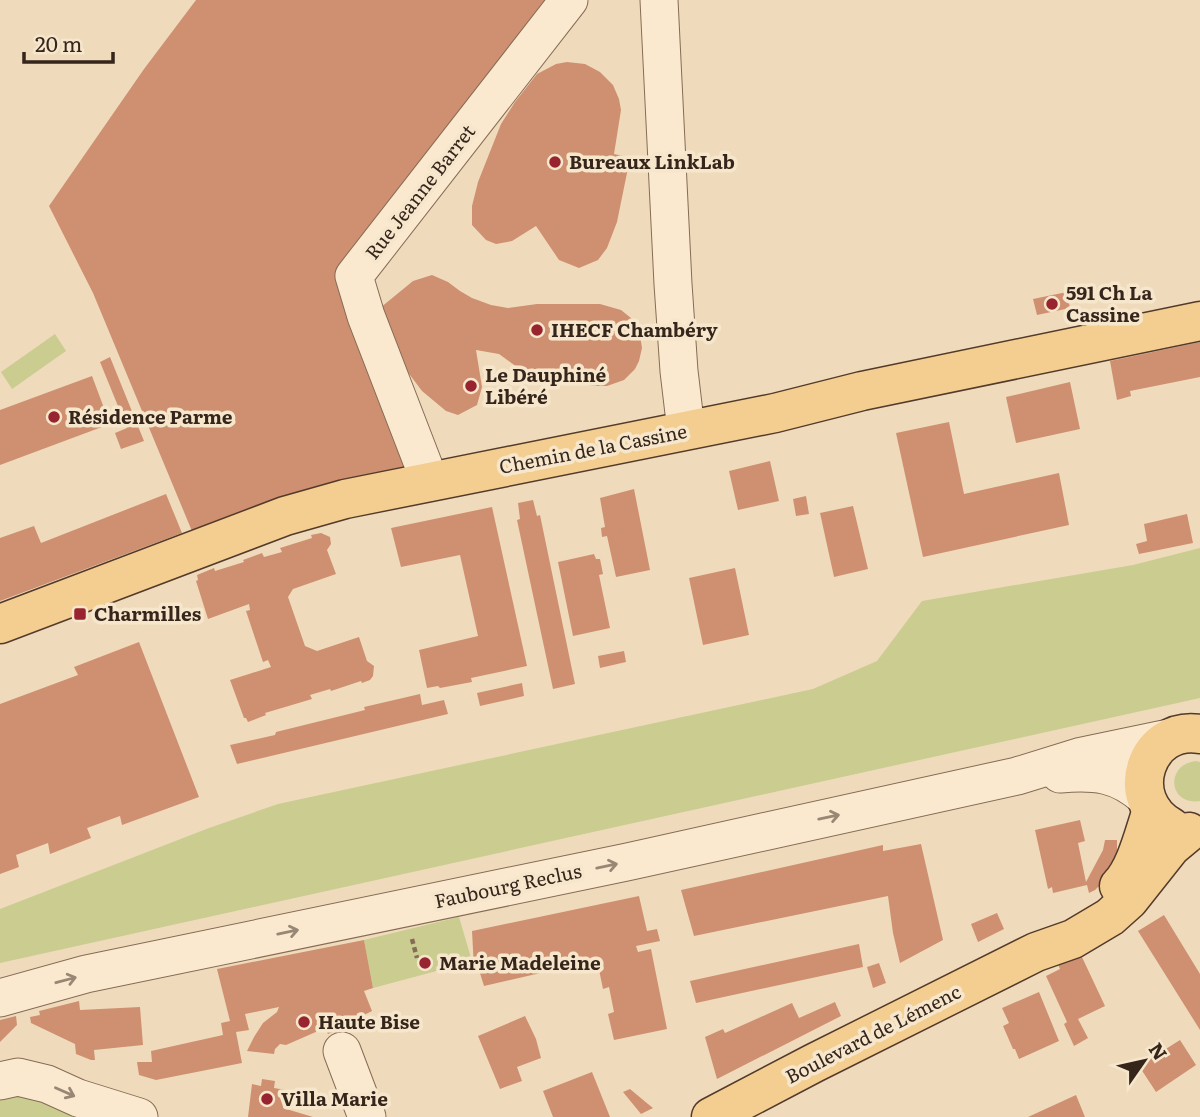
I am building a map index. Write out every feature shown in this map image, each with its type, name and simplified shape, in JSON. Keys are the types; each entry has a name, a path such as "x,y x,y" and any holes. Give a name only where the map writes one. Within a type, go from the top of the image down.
{"main road":[{"name":"Chemin de la Cassine","path":"0,624 285,516 345,499 775,413 874,389 1200,321"},
{"name":"Boulevard de Lémenc","path":"1036,952 1099,905 1123,882 1135,859 1148,804 1143,779 1147,762 1158,747 1186,735"},
{"path":"1148,804 1161,821 1175,829 1194,832"},
{"name":"Boulevard de Lémenc","path":"711,1117 1036,952 1073,939 1110,917 1129,900 1171,847 1194,832"}],"street":[{"name":"Rue Jeanne Barret","path":"430,482 366,316 354,276 569,0"},
{"path":"659,0 673,284 686,430"},
{"name":"Faubourg Reclus","path":"0,998 86,974 628,862 1017,776 1082,756 1186,735"},
{"name":"Faubourg Reclus","path":"1017,776 1086,772 1113,777 1131,785 1148,804"},
{"path":"342,1051 367,1117"},
{"path":"0,1081 18,1077 47,1084 78,1098 139,1117"}],"green space":[{"path":"55,334 66,351 12,389 1,372"},
{"path":"1200,548 1200,698 0,963 0,909 278,804 813,689 877,661 922,601 1133,565"},
{"path":"1200,762 1200,801 1190,801 1177,792 1175,777 1186,764"},
{"path":"459,917 474,968 470,970 467,966 459,965 373,988 364,940"},
{"path":"5,1089 106,1117 0,1117 0,1092"}],"building":[{"path":"196,0 559,0 341,282 416,472 194,536 93,293 49,206 144,69"},
{"name":"Bureaux LinkLab","path":"556,64 585,64 600,72 613,85 621,110 614,154 623,156 628,168 617,222 607,248 598,260 579,268 559,260 536,226 512,241 496,244 486,240 472,225 472,206 478,182 501,124 537,74"},
{"path":"432,275 472,298 491,305 508,308 537,304 600,304 621,310 637,326 642,348 639,361 624,380 607,386 596,386 546,378 517,367 499,354 476,350 482,387 477,405 458,415 446,411 422,391 382,335 380,308 413,281"},
{"name":"591 Ch La Cassine","path":"1067,292 1070,308 1037,315 1033,299"},
{"path":"1200,342 1200,377 1130,391 1131,396 1117,400 1110,361"},
{"path":"110,357 144,441 121,449 115,433 127,428 100,362"},
{"name":"Résidence Parme","path":"92,376 110,424 0,465 0,410"},
{"path":"1070,382 1080,429 1016,443 1006,397"},
{"path":"949,422 964,494 1059,473 1069,525 923,557 896,433"},
{"path":"770,461 779,501 738,510 729,471"},
{"path":"634,489 650,570 616,577 607,536 602,537 601,528 605,527 600,498"},
{"path":"166,494 182,533 0,601 0,538 34,526 41,543"},
{"path":"806,496 809,514 796,516 793,499"},
{"path":"533,500 537,516 540,515 575,684 553,689 517,520 520,519 518,503"},
{"path":"853,506 868,569 834,577 820,513"},
{"path":"492,507 527,666 471,678 472,682 427,688 419,650 478,636 460,555 401,567 391,528"},
{"path":"1187,514 1193,543 1139,554 1136,544 1147,541 1144,524"},
{"path":"321,533 330,537 331,544 327,550 336,574 293,589 288,597 305,646 317,651 359,637 367,661 374,666 373,676 362,683 361,681 310,695 312,699 265,713 266,715 248,722 244,718 230,680 271,667 268,660 263,662 246,611 250,610 249,604 208,619 196,581 197,575 214,568 215,571 244,562 243,560 262,553 264,557 282,552 280,548"},
{"path":"594,554 596,559 600,559 603,574 599,575 610,628 573,636 558,562"},
{"path":"735,568 749,635 703,645 689,578"},
{"path":"139,642 199,797 122,825 120,816 87,828 91,838 50,854 48,843 16,855 19,867 0,874 0,704 78,675 74,667"},
{"path":"624,651 626,662 600,668 598,656"},
{"path":"522,683 524,696 480,706 477,693"},
{"path":"420,694 422,705 444,700 448,714 237,764 230,745 275,735 276,732 365,710 364,707"},
{"path":"1080,820 1085,841 1078,843 1086,882 1103,850 1105,840 1117,840 1117,855 1108,877 1095,890 1089,893 1087,885 1053,893 1052,887 1048,889 1035,830"},
{"path":"921,844 943,940 900,963 888,896 694,936 681,890 883,845 883,851"},
{"path":"639,896 647,931 657,929 660,941 636,946 638,952 651,949 667,1029 614,1040 608,1014 614,1012 609,987 603,989 597,960 484,986 479,970 474,968 472,931"},
{"path":"997,913 1004,929 978,942 971,924"},
{"path":"1164,915 1200,974 1200,1030 1138,931"},
{"path":"364,940 373,988 364,991 372,1011 354,1020 352,1017 338,1023 340,1029 328,1034 325,1028 286,1045 280,1044 274,1054 247,1051 263,1023 277,1012 279,1007 245,1014 249,1030 236,1032 242,1063 156,1080 139,1075 137,1062 152,1062 151,1051 223,1035 221,1023 230,1021 217,969"},
{"path":"859,944 863,967 696,1003 690,981"},
{"path":"1081,955 1105,1006 1078,1019 1088,1038 1074,1046 1064,1024 1067,1022 1046,976 1060,969 1058,964"},
{"path":"879,963 886,983 873,988 867,967"},
{"path":"1039,992 1059,1041 1019,1059 1003,1026 1009,1023 1002,1008"},
{"path":"79,1001 80,1010 140,1007 143,1045 94,1050 95,1060 91,1060 76,1054 75,1044 31,1023 30,1017 40,1015 39,1011"},
{"path":"835,1002 841,1016 717,1079 705,1037 723,1029 725,1033 792,1003 799,1018"},
{"path":"16,1016 17,1025 0,1042 0,1020"},
{"path":"525,1016 541,1058 517,1067 522,1081 500,1089 478,1036"},
{"path":"1180,1040 1196,1065 1156,1092 1139,1066"},
{"path":"592,1072 610,1117 553,1117 543,1091"},
{"name":"Villa Marie","path":"262,1079 275,1081 274,1088 286,1090 283,1108 313,1117 248,1117 252,1084 261,1086"},
{"path":"630,1089 653,1108 641,1114 623,1092"},
{"path":"1076,1095 1085,1117 1028,1117"}],"place":[{"name":"Bureaux LinkLab","path":"555,162"},
{"name":"591 Ch La Cassine","path":"1052,304"},
{"name":"IHECF Chambéry","path":"537,330"},
{"name":"Le Dauphiné Libéré","path":"471,386"},
{"name":"Résidence Parme","path":"54,417"},
{"name":"Charmilles","path":"80,614"},
{"name":"Marie Madeleine","path":"425,963"},
{"name":"Haute Bise","path":"304,1022"},
{"name":"Villa Marie","path":"267,1099"}]}
